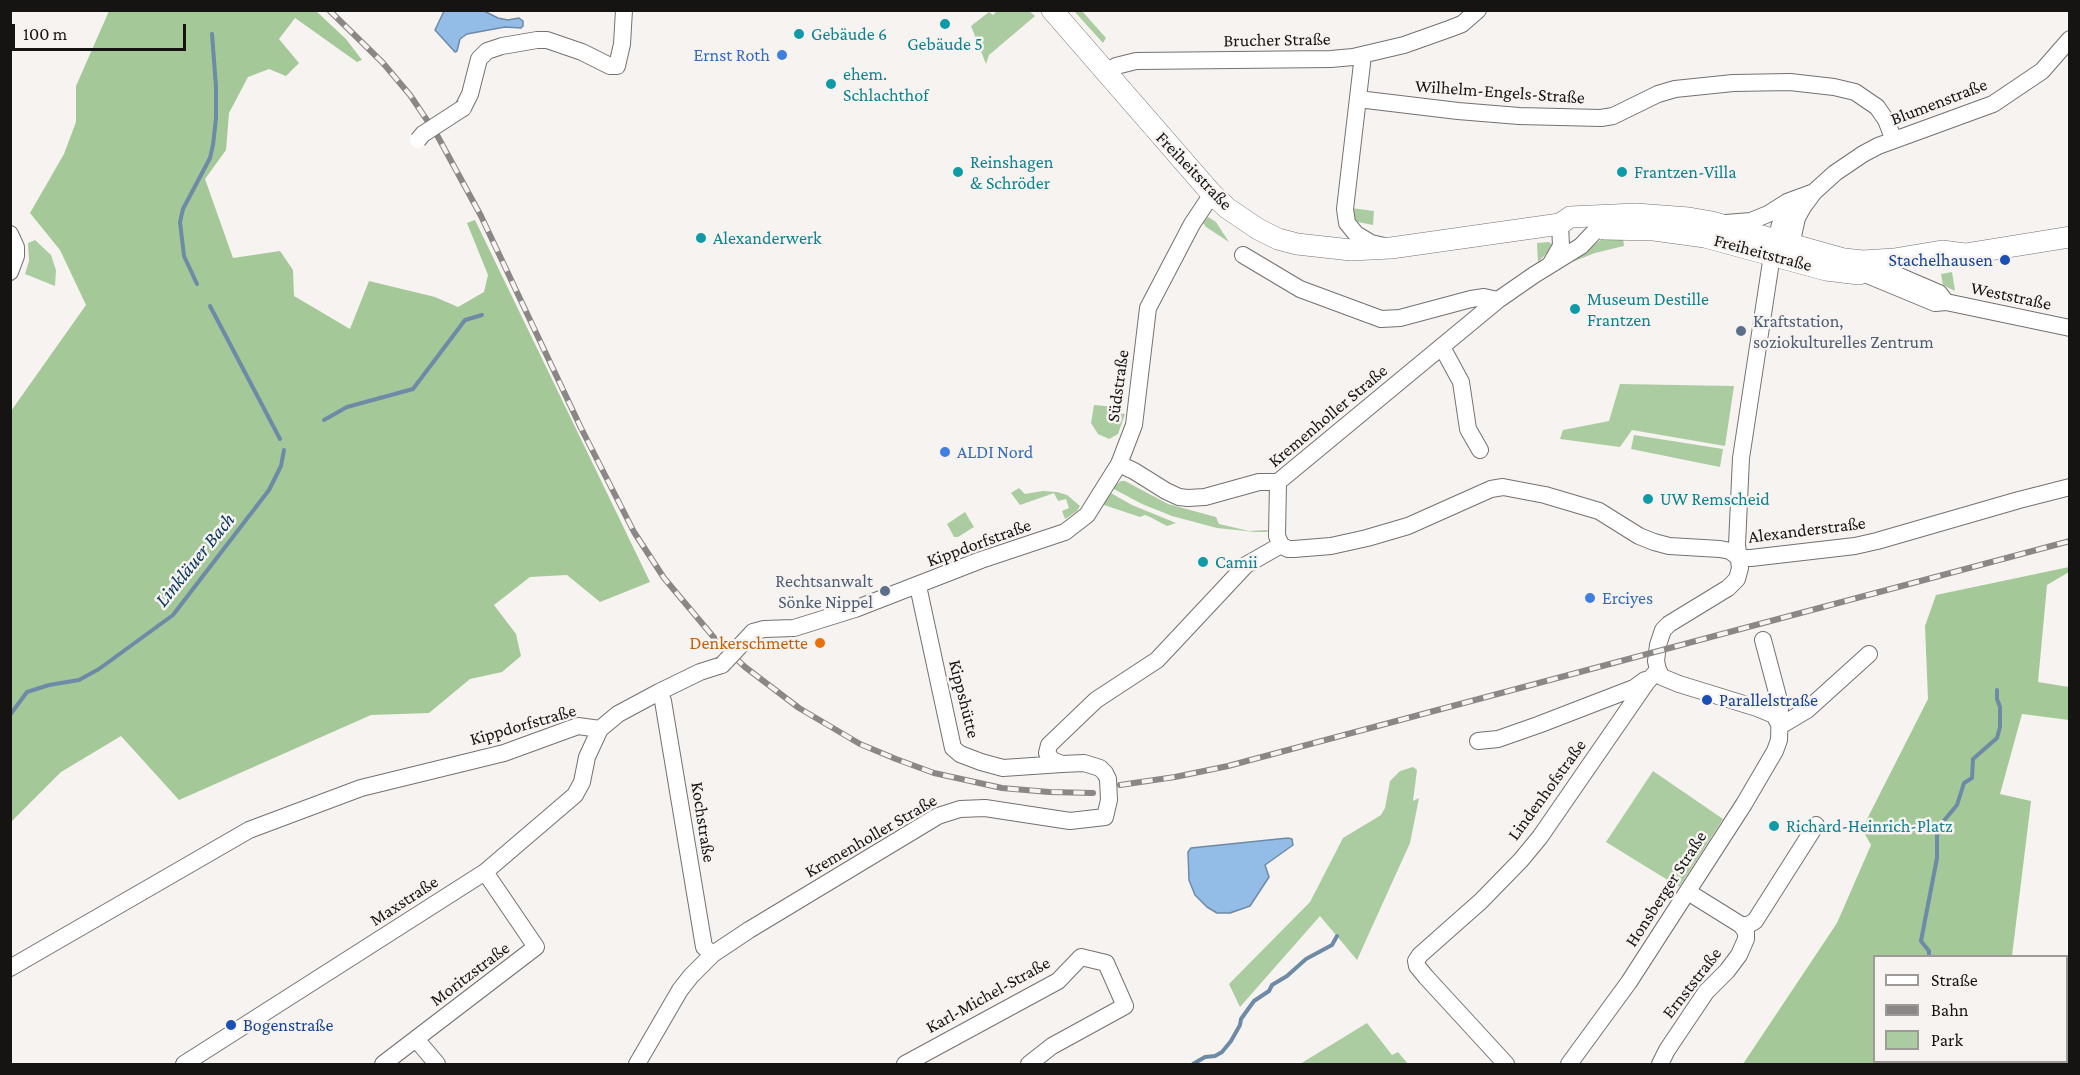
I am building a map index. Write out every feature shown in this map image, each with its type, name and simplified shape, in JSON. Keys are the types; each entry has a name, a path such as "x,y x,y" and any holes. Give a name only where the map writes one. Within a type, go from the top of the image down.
{"main road":[{"name":"Freiheitstraße","path":"1052,10 1105,74 1212,194 1242,219 1278,239 1330,249 1390,248 1560,224 1570,217 1618,214 1712,222 1782,249"},
{"name":"Freiheitstraße","path":"1560,224 1571,230 1623,228 1677,233 1844,259 1864,267 1895,273 1945,264 1965,254"},
{"name":"Freiheitstraße","path":"1864,267 1894,259 1942,251 1965,254 2070,237"}],"street":[{"path":"418,140 423,134 463,108 470,94 479,60 487,51 518,42 547,40 582,52 614,67 619,61 624,10"},
{"path":"1449,29 1457,10"},
{"name":"Brucher Straße","path":"1105,74 1116,66 1136,61 1331,59 1363,55 1404,45 1462,24 1478,10"},
{"name":"Blumenstraße","path":"1782,249 1781,221 1788,211 1848,163 1894,140 1993,104 2042,71 2070,39"},
{"path":"1363,55 1345,209 1347,223 1356,234 1371,243 1390,248"},
{"name":"Wilhelm-Engels-Straße","path":"1358,99 1519,116 1601,118 1613,116 1658,94 1675,89 1742,82 1790,82 1855,92 1877,107 1886,120 1894,140"},
{"name":"Blumenstraße","path":"1712,222 1751,221 1768,214 1786,202 1814,192"},
{"name":"Südstraße","path":"1119,464 1134,425 1148,308 1192,224 1212,194"},
{"path":"1550,265 1560,246 1560,224"},
{"name":"Kremenholler Straße","path":"1281,545 1277,536 1278,482 1498,300 1581,246 1597,229"},
{"path":"10,234 16,247 16,256 10,272"},
{"path":"1782,249 1741,458 1737,545 1740,568 1737,579 1728,588 1663,630 1658,645 1658,670 1662,677 1679,684 1765,711 1774,716 1780,726 1807,710 1869,654"},
{"path":"1243,255 1300,289 1381,319 1400,318 1471,299 1484,297 1498,300"},
{"name":"Weststraße","path":"1864,267 1935,303 1946,302 2070,328"},
{"name":"Weststraße","path":"1895,273 1938,293 1946,302"},
{"path":"1442,347 1461,382 1468,429 1480,450"},
{"path":"1119,464 1179,497 1205,497 1259,482 1278,482"},
{"name":"Kippdorfstraße","path":"10,968 249,830 361,788 504,753 578,726 600,729 618,714 659,692 700,672 722,665 753,632 810,624 918,586 981,560 1065,532 1087,515 1119,464"},
{"name":"Alexanderstraße","path":"1281,545 1288,549 1332,546 1367,538 1408,526 1491,489 1503,487 1545,495 1599,511 1639,536 1654,542 1669,546 1720,549 1730,551 1739,558 1855,546 2070,487"},
{"path":"1062,764 1052,760 1047,753 1049,745 1096,700 1157,660 1246,565 1281,545"},
{"name":"Kippshütte","path":"918,586 953,748 960,754 1003,768 1062,764"},
{"name":"Honsberger Straße","path":"1569,1065 1629,982 1744,804 1775,751 1779,740 1780,704 1763,640"},
{"name":"Lindenhofstraße","path":"1478,741 1498,739 1634,688 1658,670"},
{"name":"Lindenhofstraße","path":"1506,1065 1416,966 1416,961 1481,901 1521,860 1540,837 1647,682 1658,670"},
{"name":"Kochstraße","path":"659,692 663,701 704,947 712,954"},
{"name":"Maxstraße","path":"194,1062 485,872 575,795 582,782 586,757 600,729"},
{"name":"Kremenholler Straße","path":"637,1065 680,990 712,954 906,834 947,812 985,808 1070,821 1105,817 1108,779 1105,773 1100,768 1084,764 1062,764"},
{"path":"1688,892 1741,925 1748,925 1755,921 1816,825"},
{"name":"Moritzstraße","path":"383,1065 536,947 485,872"},
{"name":"Ernststraße","path":"1660,1065 1667,1050 1706,992 1739,955 1746,939 1746,932 1741,925"},
{"name":"Karl-Michel-Straße","path":"905,1065 1058,981 1081,957 1106,963 1125,1006 1052,1046 1029,1065"},
{"path":"416,1039 437,1065"}],"green space":[{"path":"998,10 1029,11 1035,16 989,55 986,64 971,26 989,12 993,15"},
{"path":"109,11 316,11 346,39 362,60 357,62 295,18 279,39 299,63 286,76 269,69 248,77 229,113 226,150 205,179 233,258 280,251 293,270 294,296 350,329 369,281 435,297 458,307 484,292 488,275 467,223 475,220 650,582 600,602 567,575 530,577 494,605 516,634 521,656 502,672 470,679 429,713 371,715 179,800 121,736 61,772 11,822 11,411 86,305 60,250 30,213 64,154 76,122 76,86"},
{"path":"1074,11 1082,11 1106,38 1103,43"},
{"path":"1351,208 1374,211 1373,225 1354,219"},
{"path":"1208,217 1216,222 1229,242 1206,227 1203,223"},
{"path":"1603,238 1623,238 1624,246 1595,253 1572,262"},
{"path":"35,240 51,255 56,270 55,286 25,274 29,261 28,243"},
{"path":"1537,243 1552,244 1550,250 1538,262"},
{"path":"1952,272 1955,291 1943,285 1941,274"},
{"path":"1620,384 1734,386 1725,446 1632,430 1620,447 1560,439 1563,430 1609,421"},
{"path":"1094,405 1116,407 1116,413 1125,414 1118,434 1109,439 1098,434 1091,423"},
{"path":"1634,435 1723,449 1720,467 1631,449"},
{"path":"1121,481 1168,504 1216,517 1219,524 1249,531 1268,530 1267,532 1255,532 1217,528 1172,516 1142,504 1112,488"},
{"path":"1019,488 1025,494 1043,491 1057,492 1067,495 1080,506 1077,511 1065,519 1062,511 1069,508 1066,499 1058,501 1054,493 1020,505 1011,493"},
{"path":"1109,492 1132,505 1176,523 1167,526 1145,515 1140,517 1101,504"},
{"path":"965,512 974,527 954,537 947,524"},
{"path":"1010,529 1015,537 1022,532 1023,535 968,554 967,551 983,541 986,545 993,540 995,542"},
{"path":"2069,567 2069,572 2047,585 2038,682 2069,687 2069,720 2022,714 2000,794 2031,801 2012,955 1873,955 1873,1063 2026,1064 1743,1064 1837,923 1871,845 1862,829 1928,699 1925,626 1936,595"},
{"path":"1413,767 1417,770 1413,801 1419,798 1410,843 1357,960 1320,916 1240,1007 1229,984 1310,902 1343,838 1381,815 1385,808 1390,781 1400,771"},
{"path":"1653,771 1723,819 1679,887 1606,842"},
{"path":"1367,1023 1392,1055 1398,1052 1408,1064 1300,1064"}],"water":[{"path":"444,11 484,11 508,20 519,18 523,21 523,26 467,34 460,39 455,52 435,30"},
{"path":"1292,839 1293,845 1265,865 1269,877 1250,906 1230,913 1217,913 1195,895 1189,880 1188,852 1191,848"}],"waterway":[{"name":"Linkläuer Bach","path":"197,284 184,256 180,222 183,209 210,158 213,145 216,87 212,34"},
{"name":"Linkläuer Bach","path":"210,306 280,439"},
{"name":"Linkläuer Bach","path":"324,420 347,407 413,389 465,320 482,315"},
{"name":"Linkläuer Bach","path":"10,715 27,692 49,685 79,680 99,669 173,615 269,490 281,466 284,450"},
{"path":"1929,955 1929,951 1921,941 1937,858 1937,829 1957,805 1964,783 1972,778 1973,759 1997,738 2000,727 1997,690"},
{"path":"1193,1064 1205,1057 1215,1056 1222,1052 1254,1001 1306,959 1332,945 1337,936"}],"railway":[{"path":"329,10 383,63 410,95 437,135 481,216 581,428 634,532 664,578 716,640 745,667 799,708 860,744 896,759 934,773 1002,788 1093,793"},
{"path":"1120,785 1228,766 2070,541"}],"place":[{"name":"Gebäude 5","path":"945,24"},
{"name":"Gebäude 6","path":"799,34"},
{"name":"Ernst Roth","path":"782,55"},
{"name":"ehem. Schlachthof","path":"831,84"},
{"name":"Reinshagen & Schröder","path":"958,172"},
{"name":"Frantzen-Villa","path":"1622,172"},
{"name":"Alexanderwerk","path":"701,238"},
{"name":"Stachelhausen","path":"2005,260"},
{"name":"Museum Destille Frantzen","path":"1575,309"},
{"name":"Kraftstation, soziokulturelles Zentrum","path":"1741,331"},
{"name":"ALDI Nord","path":"945,452"},
{"name":"UW Remscheid","path":"1648,499"},
{"name":"Camii","path":"1203,562"},
{"name":"Rechtsanwalt Sönke Nippel","path":"885,591"},
{"name":"Erciyes","path":"1590,598"},
{"name":"Denkerschmette","path":"820,643"},
{"name":"Parallelstraße","path":"1707,700"},
{"name":"Richard-Heinrich-Platz","path":"1774,826"},
{"name":"Bogenstraße","path":"231,1025"}]}
